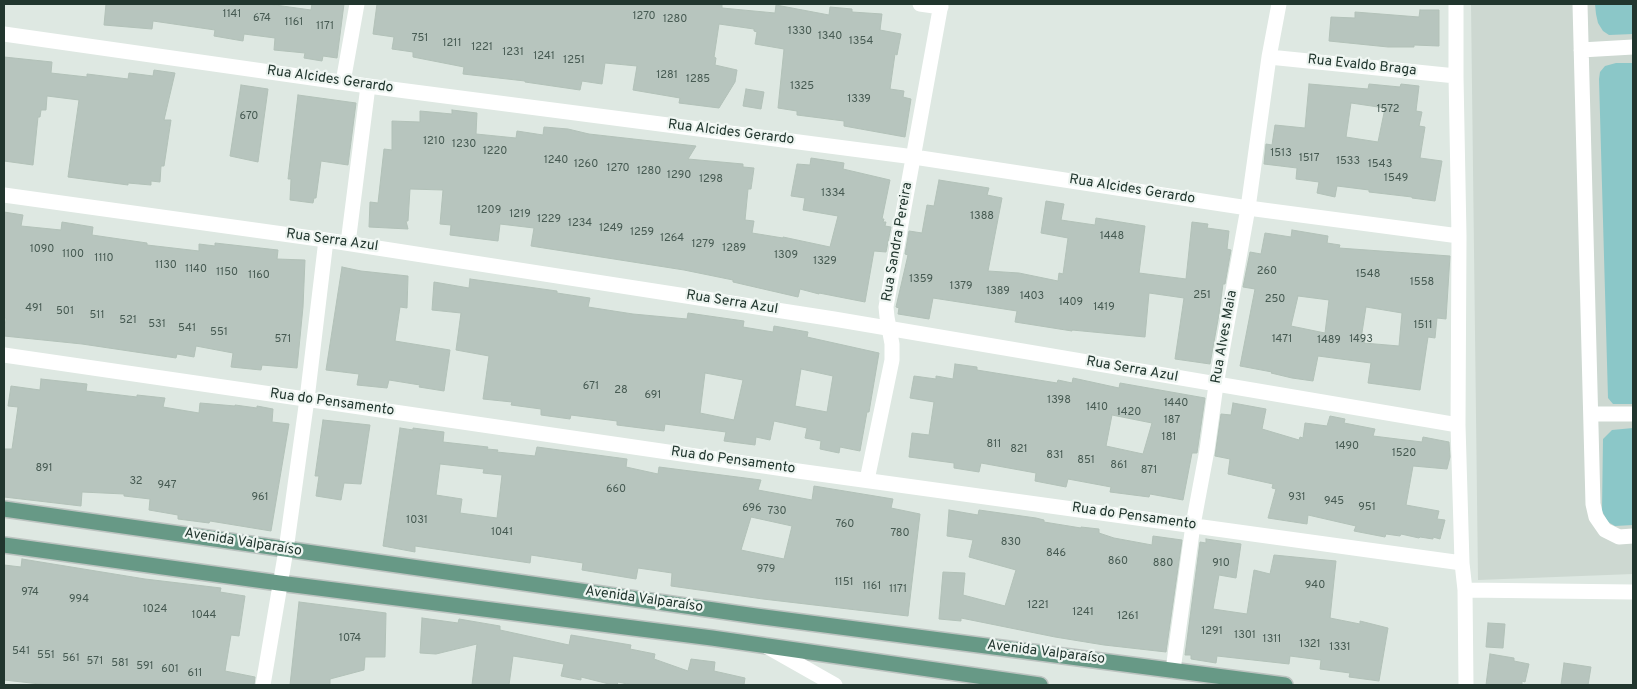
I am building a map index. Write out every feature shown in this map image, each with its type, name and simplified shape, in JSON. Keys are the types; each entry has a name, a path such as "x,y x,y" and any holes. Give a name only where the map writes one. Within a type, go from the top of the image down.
{"main road":[{"name":"Avenida Valparaíso","path":"4,509 756,616 1173,670 1233,682 1285,685"},
{"name":"Avenida Valparaíso","path":"4,545 765,646 1040,685"}],"street":[{"path":"343,82 357,4"},
{"path":"920,4 941,5"},
{"name":"Rua Alves Maia","path":"1173,670 1192,525 1207,450 1216,384 1248,208 1269,57 1279,4"},
{"path":"1456,4 1459,236 1458,426 1462,562 1465,590 1466,685"},
{"path":"1580,4 1593,504 1596,517 1605,530 1619,537 1633,536"},
{"name":"Rua Sandra Pereira","path":"867,480 892,360 892,344 886,307 941,5"},
{"name":"Rua Alcides Gerardo","path":"4,34 368,86 914,157 1248,208 1459,236"},
{"path":"1581,50 1633,48"},
{"name":"Rua Evaldo Braga","path":"1269,57 1456,76"},
{"path":"348,243 368,86"},
{"name":"Rua Serra Azul","path":"4,195 348,243 889,328 1458,426"},
{"path":"263,685 286,550 307,399 326,240"},
{"name":"Rua do Pensamento","path":"4,355 867,480 1462,562"},
{"path":"1591,414 1633,414"},
{"path":"1465,590 1633,592"},
{"path":"765,646 834,685"}],"shaded area":[{"path":"1471,4 1633,4 1633,574 1478,580"}],"water":[{"path":"1595,4 1633,4 1633,34 1609,35 1603,31 1598,23"},
{"path":"1616,63 1633,63 1633,404 1613,404 1608,398 1599,79 1600,72 1605,66"},
{"path":"1633,428 1633,525 1615,526 1608,522 1602,511 1603,439 1612,430"}],"building":[{"path":"106,4 268,4 311,10 312,4 344,4 337,58 323,56 322,61 304,58 305,53 274,50 275,38 244,34 243,41 214,36 215,30 153,21 152,29 104,25"},
{"path":"377,4 710,4 722,5 722,8 775,13 776,5 829,15 830,7 852,9 852,12 882,14 880,30 901,34 897,55 895,54 890,89 904,91 903,97 911,99 905,137 844,126 844,121 797,115 797,111 778,108 784,49 755,44 757,32 754,29 719,24 714,57 716,58 715,65 737,70 735,82 719,108 679,103 680,98 633,90 637,66 605,63 602,84 582,81 580,90 463,74 464,67 413,57 413,52 392,49 394,37 373,34"},
{"path":"1420,10 1439,10 1439,46 1388,47 1329,41 1331,17 1355,18 1355,12 1419,17"},
{"path":"4,57 52,62 51,73 87,77 87,74 128,79 129,73 153,76 154,70 175,73 164,120 171,120 164,166 161,166 160,182 151,181 151,185 128,183 128,185 68,177 79,100 47,96 46,110 41,110 40,117 38,117 33,165 4,161"},
{"path":"1309,84 1368,89 1369,84 1400,87 1401,84 1419,86 1416,111 1422,112 1419,126 1425,127 1420,158 1442,161 1435,201 1337,186 1335,197 1317,193 1319,182 1296,179 1297,168 1264,164 1266,144 1272,145 1275,125 1305,128","holes":["1351,103 1385,108 1378,142 1346,137"]},
{"path":"241,85 268,89 258,162 230,156"},
{"path":"746,89 764,92 761,109 743,106"},
{"path":"298,95 356,103 348,165 321,161 316,198 314,198 313,203 290,200 291,179 288,179"},
{"path":"452,110 477,113 476,134 516,138 517,131 543,135 544,127 696,146 688,159 743,164 743,167 754,168 751,189 748,189 745,220 754,221 752,233 783,237 830,247 838,216 803,210 805,198 791,196 797,164 810,165 811,158 844,163 843,169 890,180 882,219 884,219 883,222 886,222 885,226 891,227 886,252 874,251 865,302 800,289 798,297 733,282 733,280 684,270 531,246 534,228 500,224 498,241 450,235 451,225 440,224 443,190 410,189 408,221 406,221 408,229 369,227 370,202 378,203 384,149 392,150 392,121 420,122 420,111 452,114"},
{"path":"939,180 989,188 987,195 1002,198 988,271 1019,273 1058,281 1059,273 1063,274 1068,238 1041,233 1046,201 1064,204 1061,220 1095,225 1096,218 1145,226 1139,273 1186,279 1192,222 1208,224 1207,228 1229,231 1227,249 1231,250 1225,284 1223,284 1210,364 1175,359 1184,298 1149,293 1145,337 1072,331 1015,322 1017,311 933,298 929,319 898,314 899,308 896,307 908,255 905,254 909,231 922,233 927,205 934,206"},
{"path":"4,212 23,215 21,226 61,230 62,222 93,227 92,235 147,243 147,245 199,251 199,244 215,246 215,243 278,250 277,259 305,260 297,368 262,365 261,370 231,367 233,353 196,346 194,357 177,354 176,358 82,344 4,336 6,318 4,318"},
{"path":"1292,230 1328,236 1327,243 1340,245 1339,248 1450,256 1446,319 1437,318 1435,338 1428,337 1420,390 1368,383 1371,363 1318,356 1313,381 1240,366 1255,289 1243,287 1250,252 1261,254 1265,233 1291,237","holes":["1298,296 1329,300 1325,333 1291,326","1366,307 1402,313 1399,346 1364,343 1365,339 1361,339"]},
{"path":"342,267 408,276 407,308 400,307 395,341 450,350 444,391 389,380 387,388 357,385 359,374 326,370"},
{"path":"470,279 557,291 557,293 590,298 588,307 633,314 687,319 688,313 744,321 743,327 773,332 774,326 808,332 807,337 879,353 860,451 840,447 839,453 820,449 821,441 805,438 807,428 774,421 770,440 756,437 755,445 724,441 726,432 665,424 664,431 617,425 617,421 571,415 570,419 541,415 541,409 511,405 512,402 483,399 489,356 456,350 461,313 432,310 434,282 469,288","holes":["801,369 833,376 827,412 795,406","705,373 743,380 734,420 700,413"]},
{"path":"955,364 977,367 977,370 1057,383 1058,380 1072,383 1073,378 1119,388 1120,383 1205,398 1197,453 1192,453 1183,500 1150,494 1149,497 1110,492 1111,487 1068,479 1066,487 1035,481 1036,473 981,463 979,472 954,468 954,463 909,457 912,433 929,435 934,402 910,398 914,376 936,379 936,376 953,379","holes":["1112,415 1152,423 1143,454 1106,446"]},
{"path":"41,379 87,384 86,391 165,398 163,407 199,413 200,403 257,408 257,406 273,409 272,422 289,424 271,531 210,521 209,523 178,519 178,515 149,510 150,499 124,496 124,494 82,492 81,506 4,497 4,449 12,449 18,407 8,406 11,386 40,390"},
{"path":"1233,403 1266,409 1262,429 1299,440 1300,437 1303,438 1305,423 1327,426 1330,416 1345,419 1344,423 1375,429 1373,436 1422,442 1423,437 1449,442 1450,457 1447,469 1413,466 1406,505 1439,511 1437,519 1445,520 1440,539 1433,537 1433,539 1419,538 1401,534 1400,536 1386,534 1385,537 1354,531 1356,526 1308,515 1307,524 1268,518 1276,489 1272,488 1273,484 1228,474 1230,459 1215,456 1221,414 1231,415"},
{"path":"323,420 370,425 361,484 344,483 341,500 316,496 319,476 315,476"},
{"path":"400,428 444,432 443,442 488,447 487,449 498,450 497,452 535,456 537,447 627,459 626,467 658,474 659,467 761,480 758,490 812,500 814,486 893,499 891,508 920,514 908,616 671,586 672,573 638,568 636,579 582,570 583,563 531,555 530,563 415,546 415,552 383,546","holes":["440,464 484,469 483,473 502,475 497,518 460,513 462,499 436,495","751,517 792,526 784,559 741,550"]},
{"path":"949,510 978,515 979,510 1036,518 1044,520 1044,522 1099,529 1099,533 1114,538 1152,545 1153,536 1182,540 1166,652 1055,637 961,618 961,621 939,619 943,572 965,573 963,595 1005,606 1016,570 969,557 973,540 947,536"},
{"path":"1206,539 1241,544 1236,578 1219,575 1213,609 1247,614 1254,570 1270,574 1274,555 1336,561 1330,618 1360,624 1360,621 1388,628 1379,681 1349,677 1350,673 1320,669 1321,660 1290,656 1289,664 1217,656 1216,663 1191,659 1191,655 1185,655 1200,542 1206,543"},
{"path":"22,559 145,579 221,588 220,592 245,596 239,636 231,635 225,671 255,677 254,685 49,685 4,680 4,565 21,567"},
{"path":"299,602 386,613 385,657 365,657 364,670 330,679 330,685 290,685"},
{"path":"422,618 458,623 459,619 500,626 500,630 569,645 571,635 631,645 630,649 655,654 654,659 688,671 691,659 715,662 714,671 745,678 744,685 632,685 618,682 617,685 613,685 581,677 581,680 561,676 564,664 513,656 509,685 472,685 477,644 436,654 420,653"},
{"path":"1488,623 1505,624 1503,648 1486,647"},
{"path":"1490,654 1514,658 1514,661 1529,664 1525,682 1522,681 1522,685 1486,685"},
{"path":"1564,663 1591,667 1588,685 1561,685"}]}
